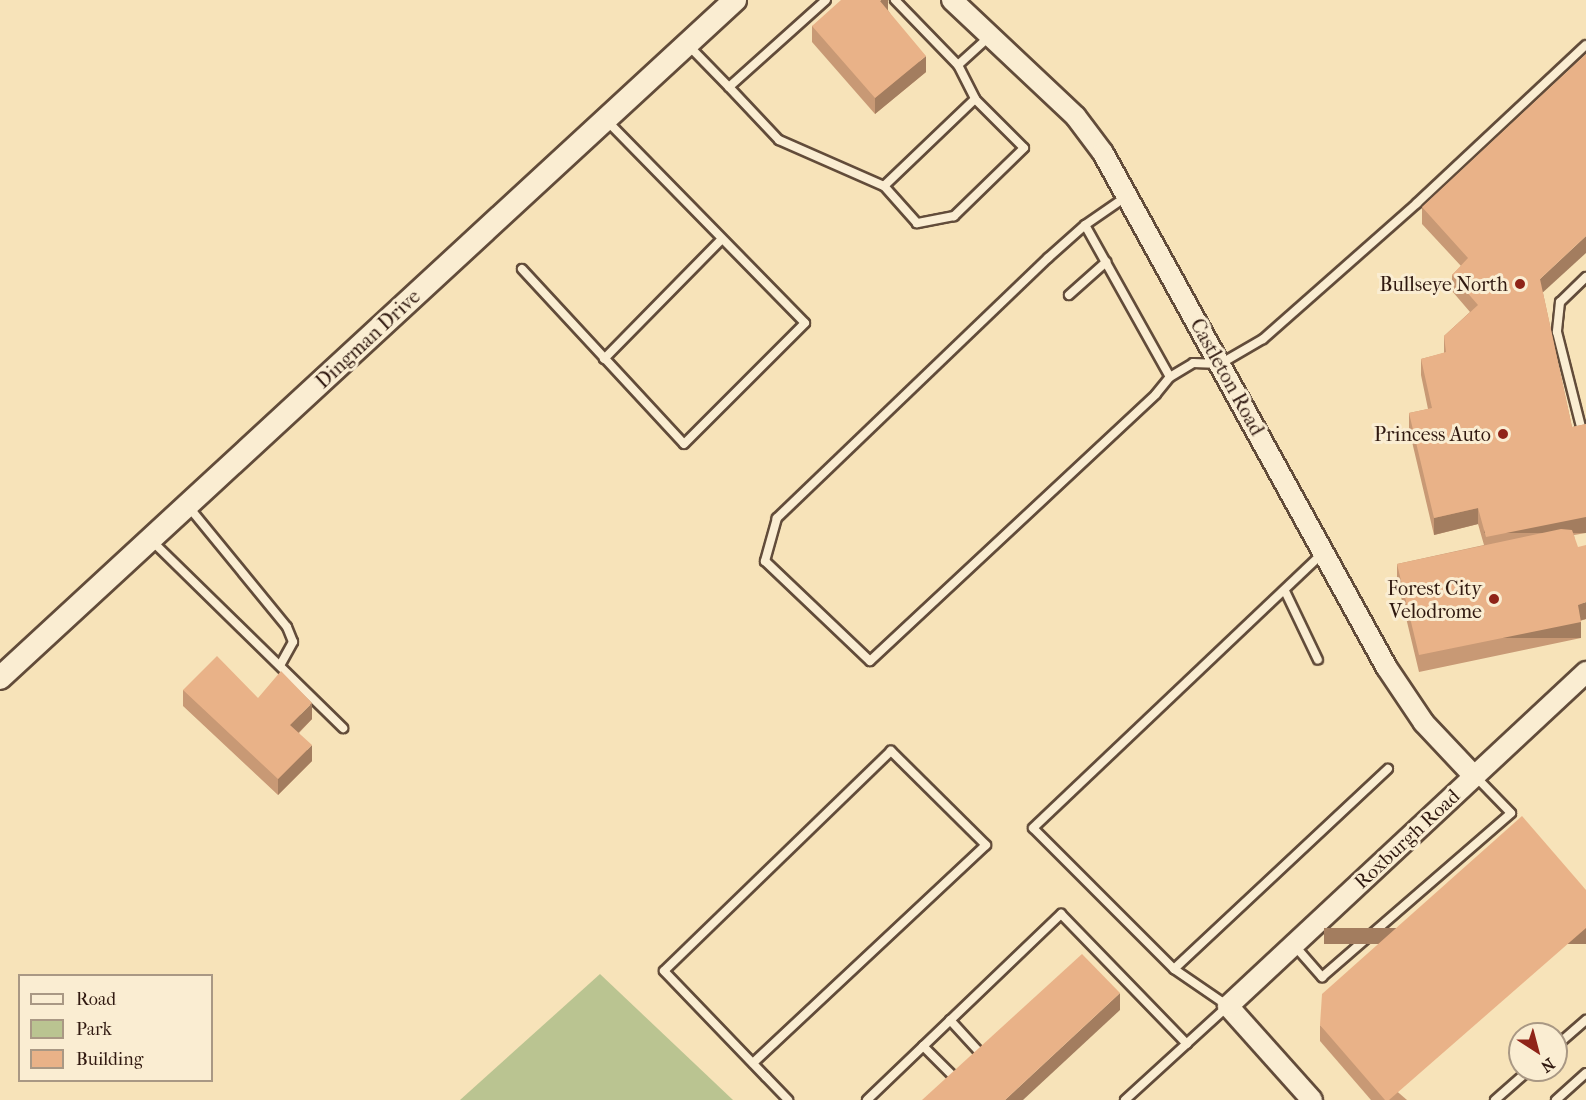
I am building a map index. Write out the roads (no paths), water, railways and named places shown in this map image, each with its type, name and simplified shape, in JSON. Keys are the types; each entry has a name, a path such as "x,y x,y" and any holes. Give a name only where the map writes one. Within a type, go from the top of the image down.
{"main road":[{"name":"Dingman Drive","path":"0,678 735,0"}],"street":[{"name":"Castleton Road","path":"952,0 1076,117 1127,196 1404,697 1424,723 1474,776"},
{"name":"Roxburgh Road","path":"1228,1006 1586,672"},
{"path":"1228,1006 1312,1100"}],"lane":[{"path":"729,87 826,0"},
{"path":"687,44 780,140 884,186 917,223 954,216 1024,148 975,99 958,65 895,0"},
{"path":"958,65 990,36"},
{"path":"1127,196 1085,225 1048,258 777,518 765,561 870,661 1156,394 1170,376 1193,363 1220,364 1263,339 1417,203 1586,45"},
{"path":"884,186 975,99"},
{"path":"522,269 684,444 805,323 605,120"},
{"path":"1085,225 1170,376"},
{"path":"604,359 721,240"},
{"path":"1069,295 1106,262"},
{"path":"1586,277 1560,302 1557,332 1582,431 1586,430"},
{"path":"188,506 287,627 293,642 280,665"},
{"path":"151,539 343,728"},
{"path":"1125,1100 1228,1006 1174,969 1033,828 1325,551"},
{"path":"1285,591 1318,660"},
{"path":"753,1063 986,845 891,751 664,971 788,1100"},
{"path":"1174,969 1388,769"},
{"path":"1474,776 1519,821"},
{"path":"1294,945 1323,976 1511,813"},
{"path":"867,1100 1061,914 1187,1044"},
{"path":"950,1020 983,1056"},
{"path":"1568,1036 1586,1020"},
{"path":"923,1046 957,1080"},
{"path":"1556,1100 1586,1073"},
{"path":"1495,1100 1515,1082"}],"place":[{"name":"Bullseye North","path":"1520,284"},
{"name":"Princess Auto","path":"1503,434"},
{"name":"Forest City Velodrome","path":"1494,599"}]}
